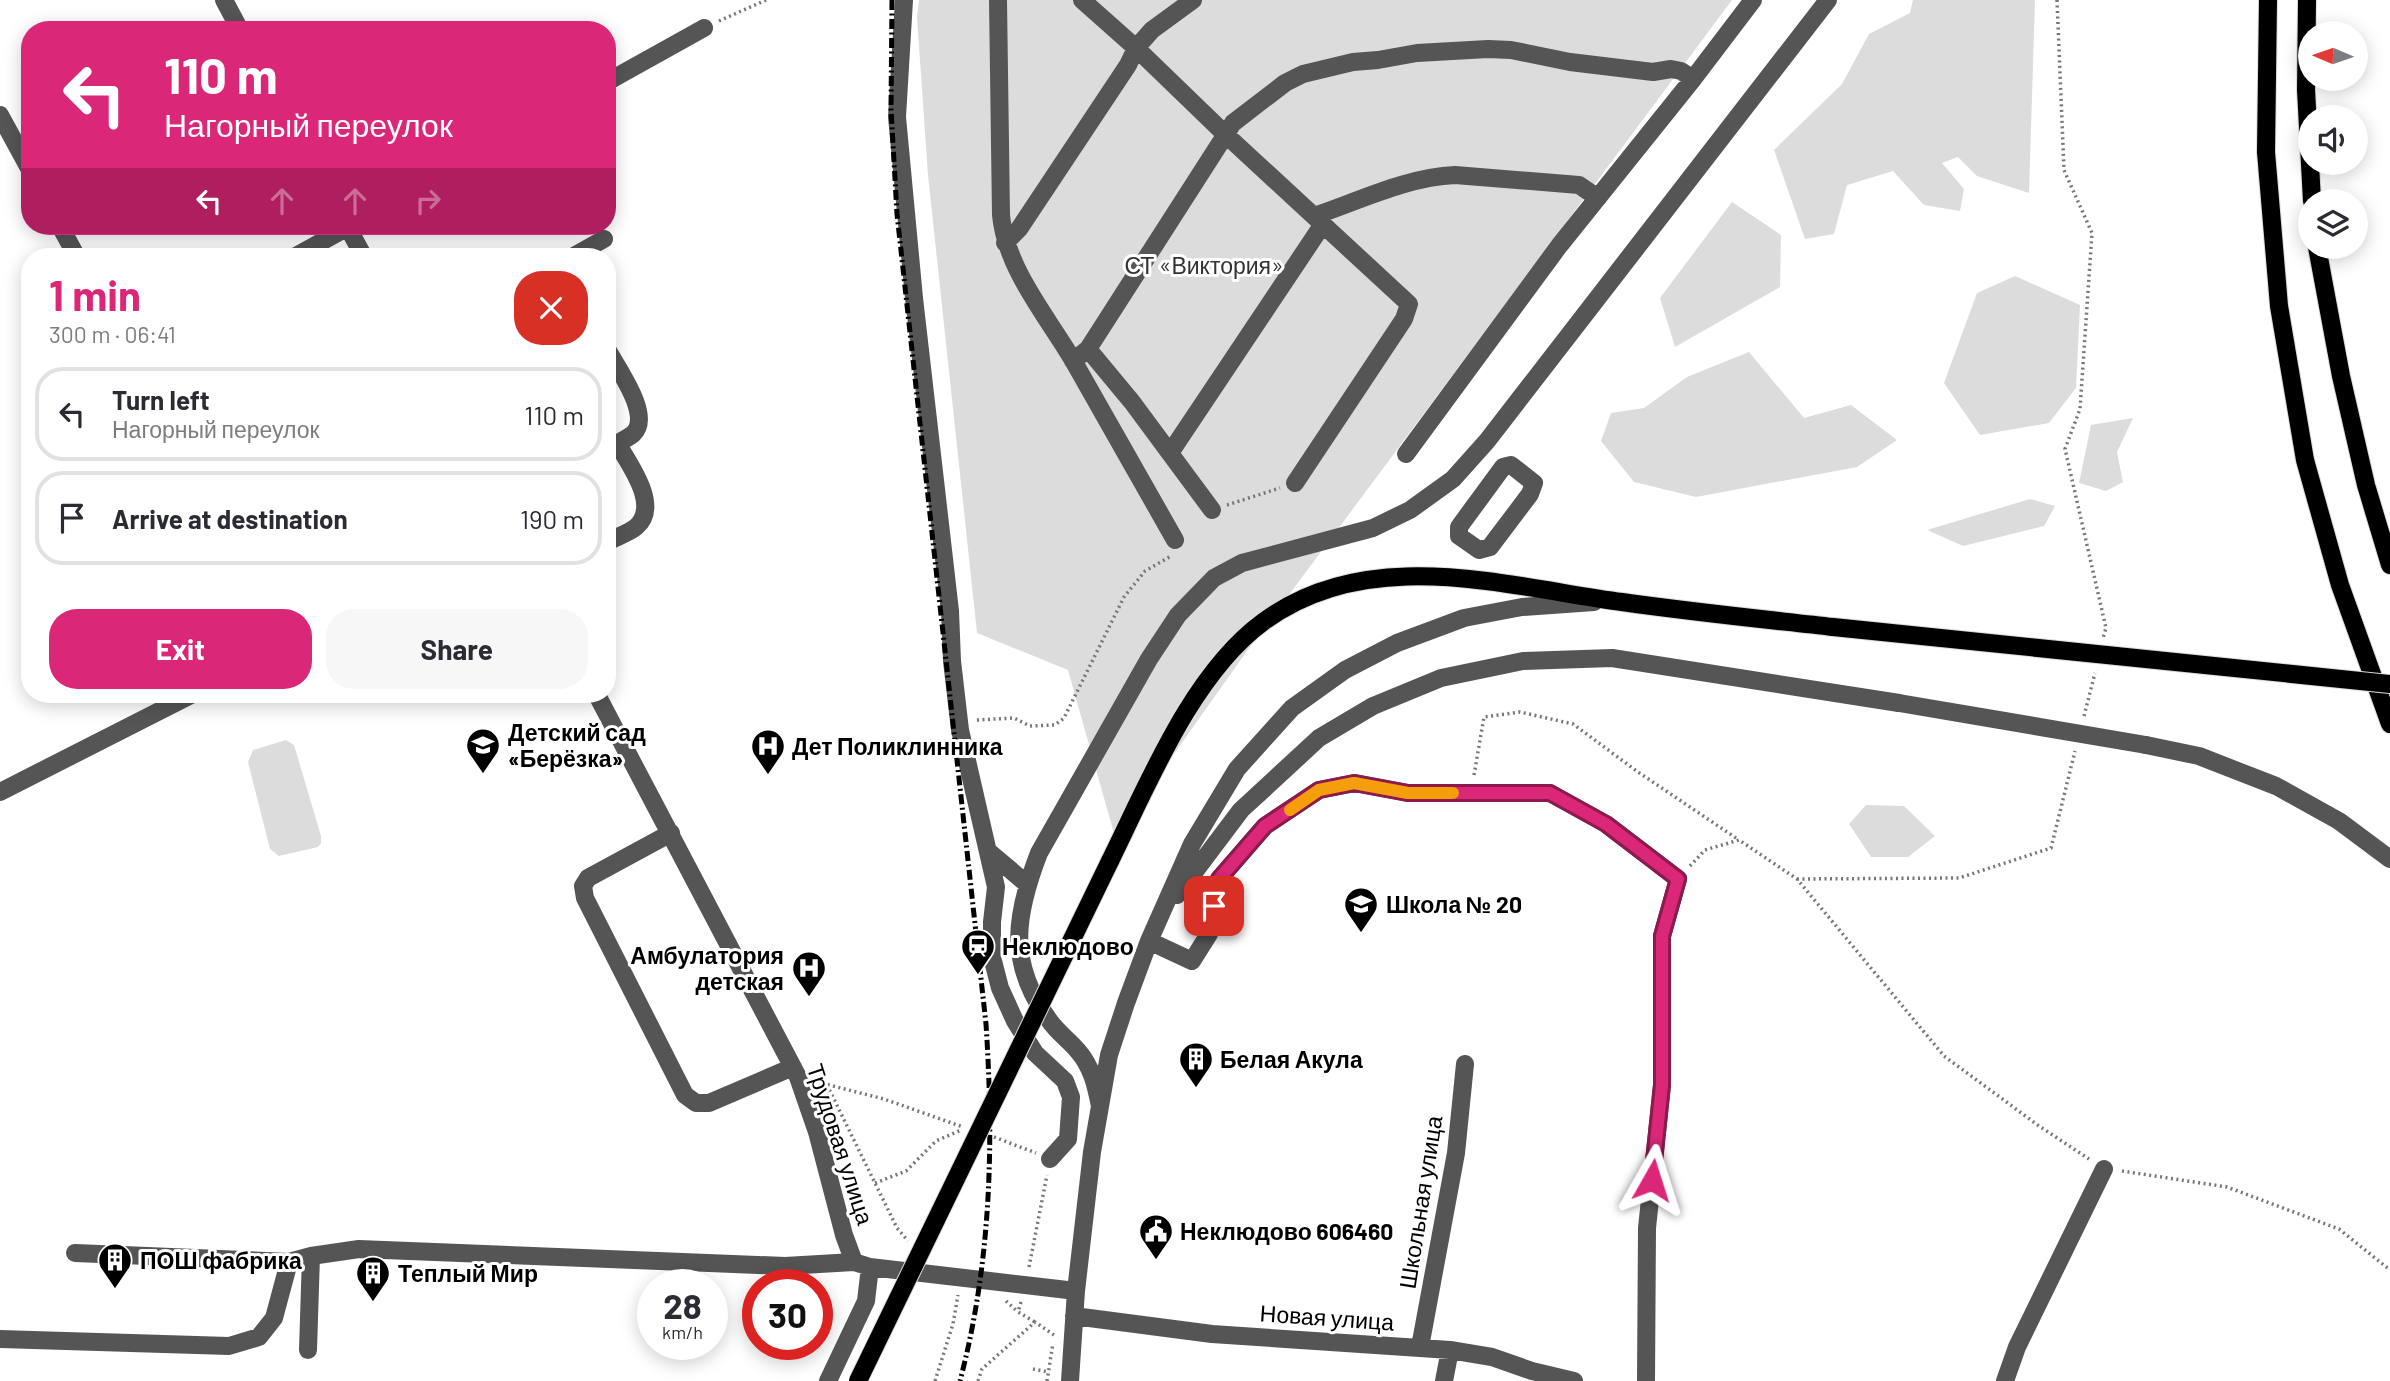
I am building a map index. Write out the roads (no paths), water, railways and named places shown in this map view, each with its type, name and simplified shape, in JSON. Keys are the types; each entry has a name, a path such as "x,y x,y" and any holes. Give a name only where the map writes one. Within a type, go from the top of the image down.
{"main road":[{"path":"2267,0 2266,152 2279,306 2305,460 2340,585 2390,724"},
{"path":"2307,0 2306,90 2311,189"},
{"path":"2318,259 2366,485 2390,565"},
{"path":"858,1381 1110,861 1183,717 1220,662 1262,622 1305,596 1344,583 1386,577 1436,576 1622,603 1833,627 2390,684"}],"street":[{"path":"224,0 235,21"},
{"path":"904,0 897,117 914,298 950,611 952,661 960,730 996,887 992,957 1000,988 1015,1021 1035,1053 1065,1081 1071,1097 1068,1139 1050,1159"},
{"path":"998,0 1001,215 1005,243 1023,280 1073,361 1175,540"},
{"path":"1082,0 1409,304 1404,319 1295,483"},
{"path":"1005,243 1019,229 1128,65 1136,48 1152,30 1193,0"},
{"path":"1100,1106 1094,1078 1080,1053 1049,1021 1026,982 1018,947 1021,912 1027,884 1039,853 1149,659 1178,615 1214,578 1242,563 1373,528 1410,510 1453,479 1487,441 1828,0"},
{"path":"1406,454 1559,246 1693,79 1745,5"},
{"path":"616,77 704,27"},
{"path":"1073,361 1088,349 1233,124 1285,83 1303,74 1353,62 1488,49 1511,50 1584,64 1653,72 1671,69 1681,71 1693,79"},
{"path":"0,115 21,154"},
{"path":"1170,453 1318,220 1437,176 1455,175 1579,185 1598,198"},
{"path":"310,248 332,235"},
{"path":"588,248 604,239"},
{"path":"1088,349 1132,402 1212,510"},
{"path":"616,366 639,408 640,419 635,433 616,444"},
{"path":"616,452 645,493 646,512 638,526 616,537"},
{"path":"1511,465 1534,483 1530,494 1490,547 1479,550 1459,536 1459,527 1480,497 1503,467 1511,465"},
{"path":"1453,479 1480,497"},
{"path":"1070,1381 1076,1291 1091,1152 1109,1055 1149,941 1192,844 1237,769 1292,708 1345,670 1397,642 1464,618 1554,604 1622,603"},
{"path":"1160,918 1241,810 1319,738 1373,706 1441,678 1523,661 1612,658 1899,703 2199,756 2276,786 2339,821 2390,859"},
{"path":"0,792 175,703"},
{"name":"Трудовая улица","path":"601,703 795,1072 817,1132 844,1235 862,1265"},
{"path":"1149,941 1192,961 1209,934 1219,879 1265,826 1319,790 1354,783 1408,793 1550,793 1606,824 1678,879 1662,936 1662,1085 1647,1228 1646,1381"},
{"path":"671,833 589,878 583,886 585,898 685,1095 696,1103 709,1103 795,1072"},
{"path":"988,852 1027,884"},
{"name":"Школьная улица","path":"1420,1347 1456,1153 1465,1064"},
{"path":"1068,1139 1091,1152"},
{"path":"2005,1381 2017,1347 2104,1169"},
{"path":"75,1253 289,1262 359,1249 785,1266 862,1265 1076,1291"},
{"path":"307,1350 310,1256"},
{"path":"0,1339 229,1346 259,1337 274,1318 289,1262"},
{"path":"828,1381 866,1301 862,1265"},
{"name":"Новая улица","path":"1074,1316 1213,1334 1450,1350 1492,1357 1532,1371 1574,1381"},
{"path":"1444,1381 1450,1350"}],"railway":[{"path":"892,0 891,109 897,214 986,1024 990,1114 988,1204 978,1292 960,1381"}],"place":[{"name":"Детский сад «Берёзка»","path":"483,775"},
{"name":"Дет Поликлинника","path":"768,776"},
{"name":"Школа № 20","path":"1361,934"},
{"name":"Неклюдово","path":"978,976"},
{"name":"Амбулатория детская","path":"809,998"},
{"name":"Белая Акула","path":"1196,1089"},
{"name":"Неклюдово 606460","path":"1156,1261"},
{"name":"ПОШ фабрика","path":"115,1290"},
{"name":"Теплый Мир","path":"373,1303"}],"park label":[{"name":"СТ «Виктория»","path":"1204,265"}]}
